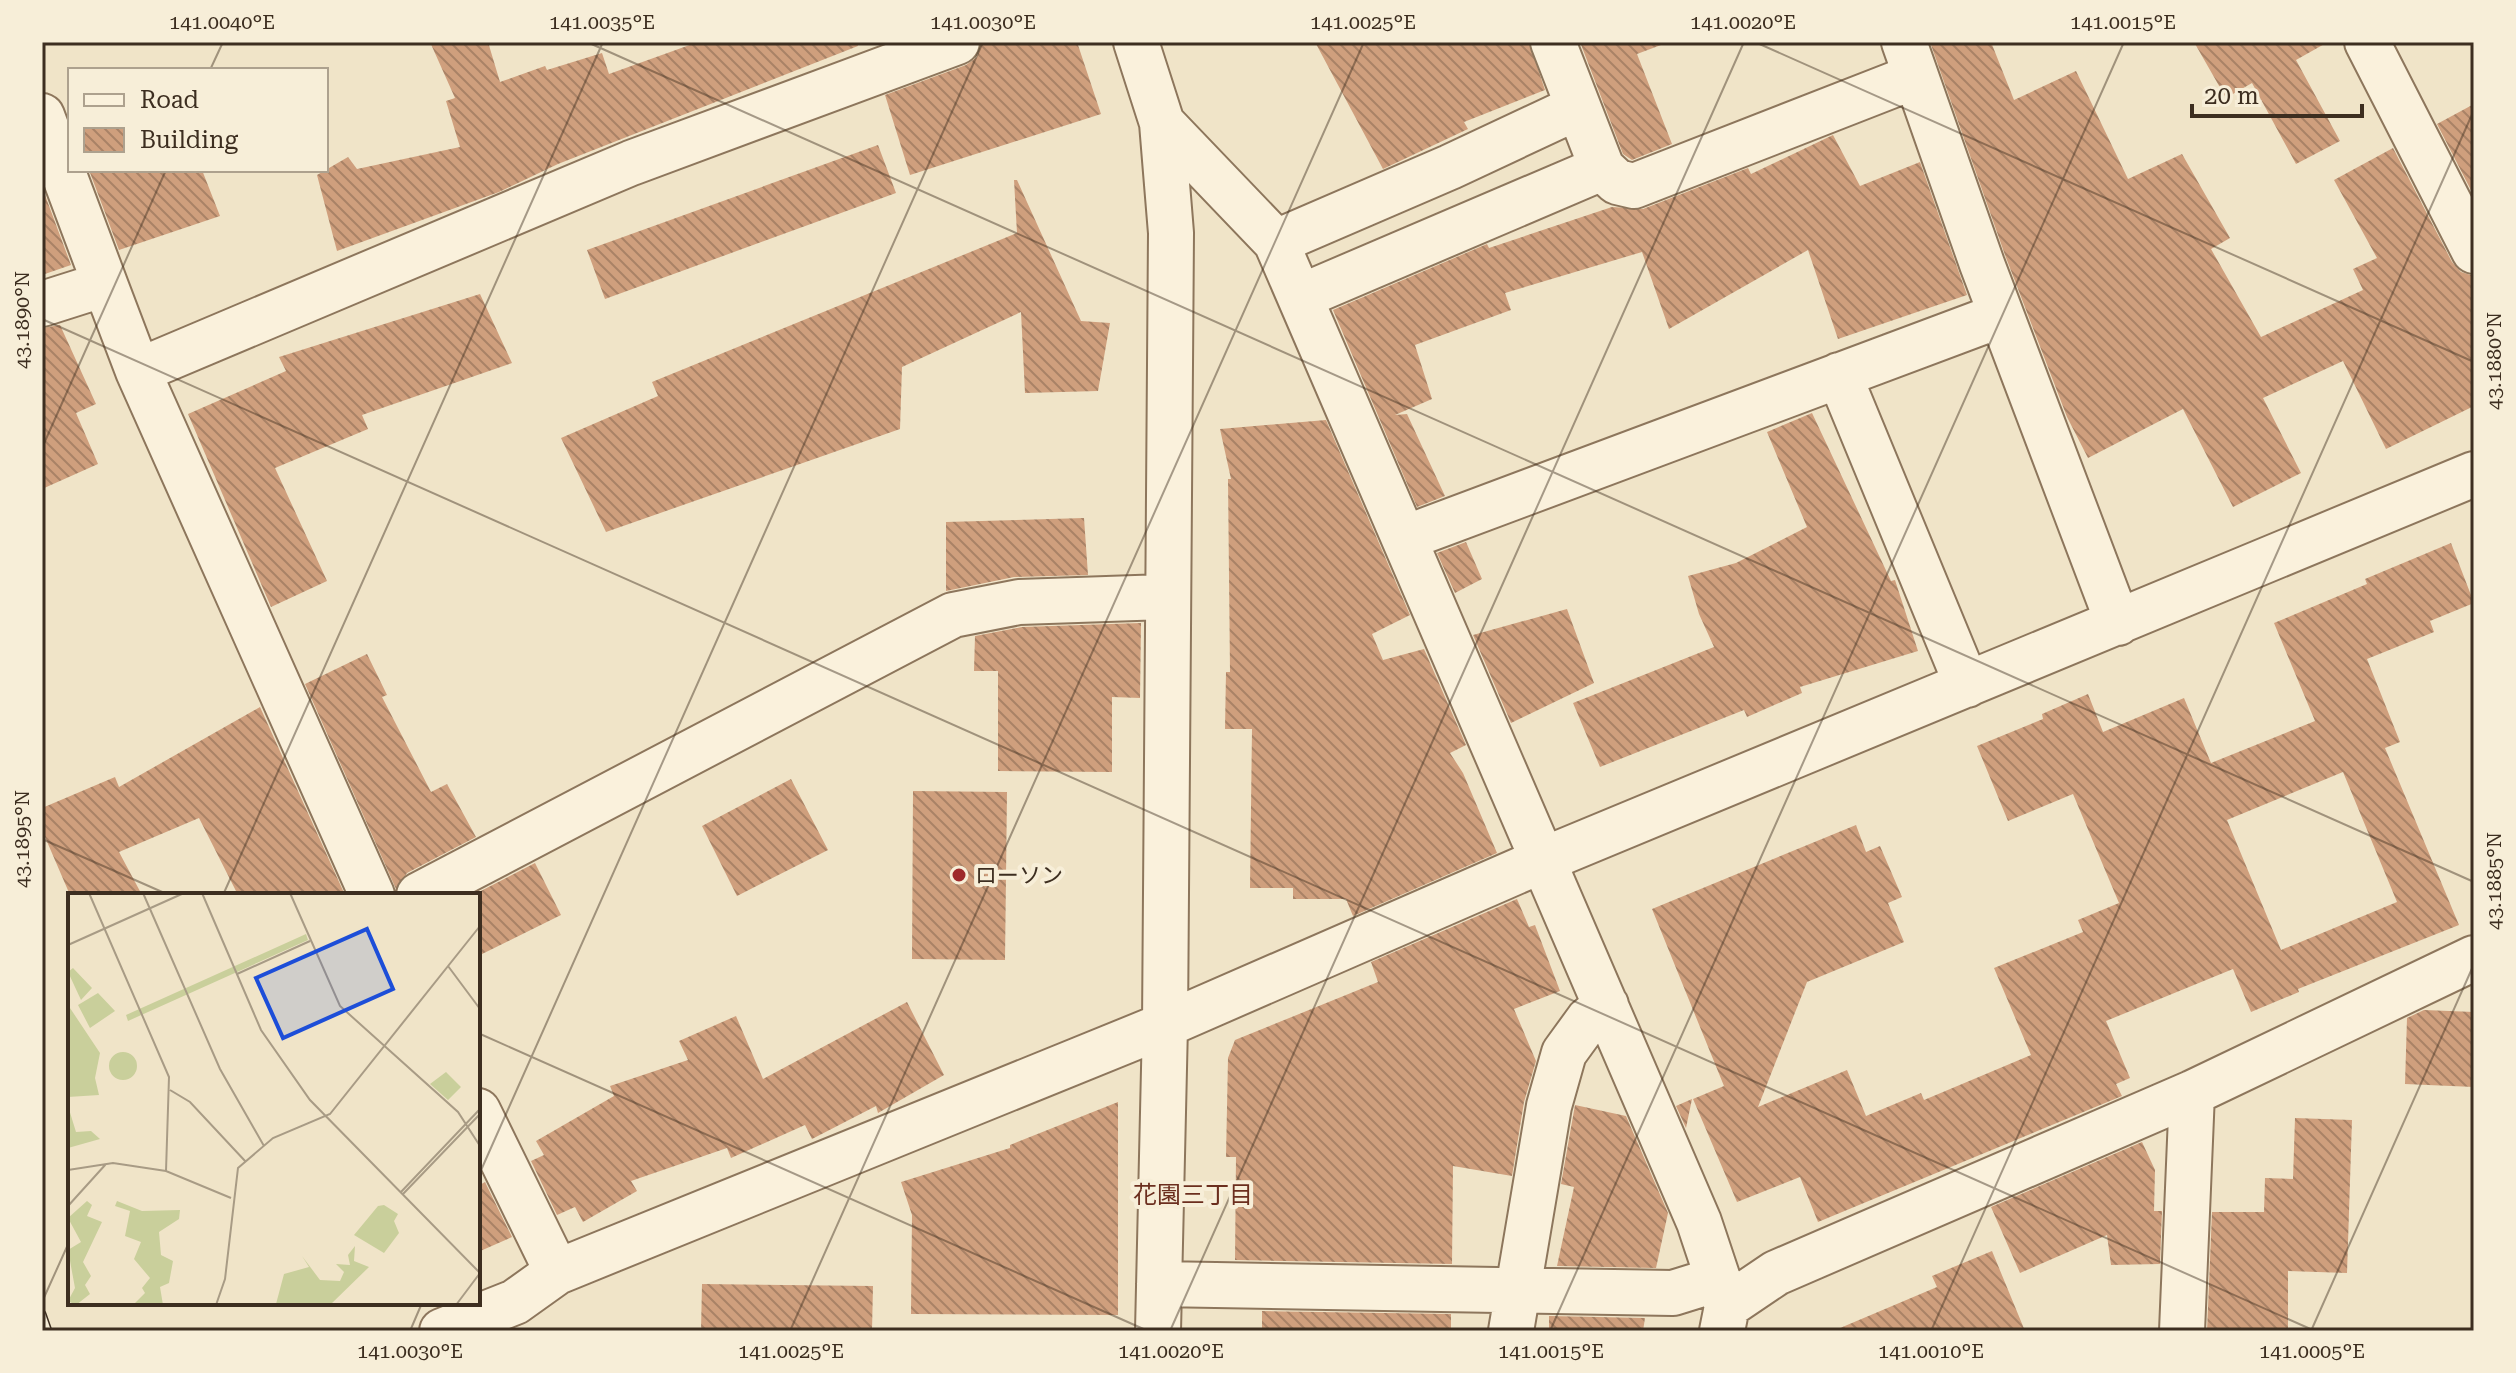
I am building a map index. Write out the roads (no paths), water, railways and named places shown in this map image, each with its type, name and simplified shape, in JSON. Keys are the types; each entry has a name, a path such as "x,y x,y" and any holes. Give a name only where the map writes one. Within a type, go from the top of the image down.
{"street":[{"path":"138,371 631,163 957,42"},
{"path":"1136,42 1162,123 1171,233 1165,597 1165,1025 1158,1331"},
{"path":"1553,42 1602,168 1617,182 1634,186 1910,59 2001,315 2118,623"},
{"path":"2367,42 2474,251"},
{"path":"1276,242 1450,167 1578,107"},
{"path":"42,116 138,371 371,893"},
{"path":"1162,123 1276,242 1699,1222 1722,1305"},
{"path":"1300,297 1602,168"},
{"path":"42,304 105,284"},
{"path":"1405,538 2001,315"},
{"path":"1839,375 1967,685"},
{"path":"442,1331 520,1316 557,1272 1165,1025 1543,860 2474,474"},
{"path":"423,893 953,615 1019,602 1165,597"},
{"path":"1159,1284 1514,1310 1673,1293 1722,1305 1776,1273 2192,1093 2474,958"},
{"path":"1514,1310 1549,1106 1564,1053 1588,1020 1606,1005"},
{"path":"2182,1331 2192,1093"},
{"path":"480,1115 557,1272"}],"railway":[{"path":"42,1314 48,1331"}],"place":[{"name":"ローソン","path":"959,875"}],"district":[{"name":"花園三丁目","path":"1193,1195"}]}
